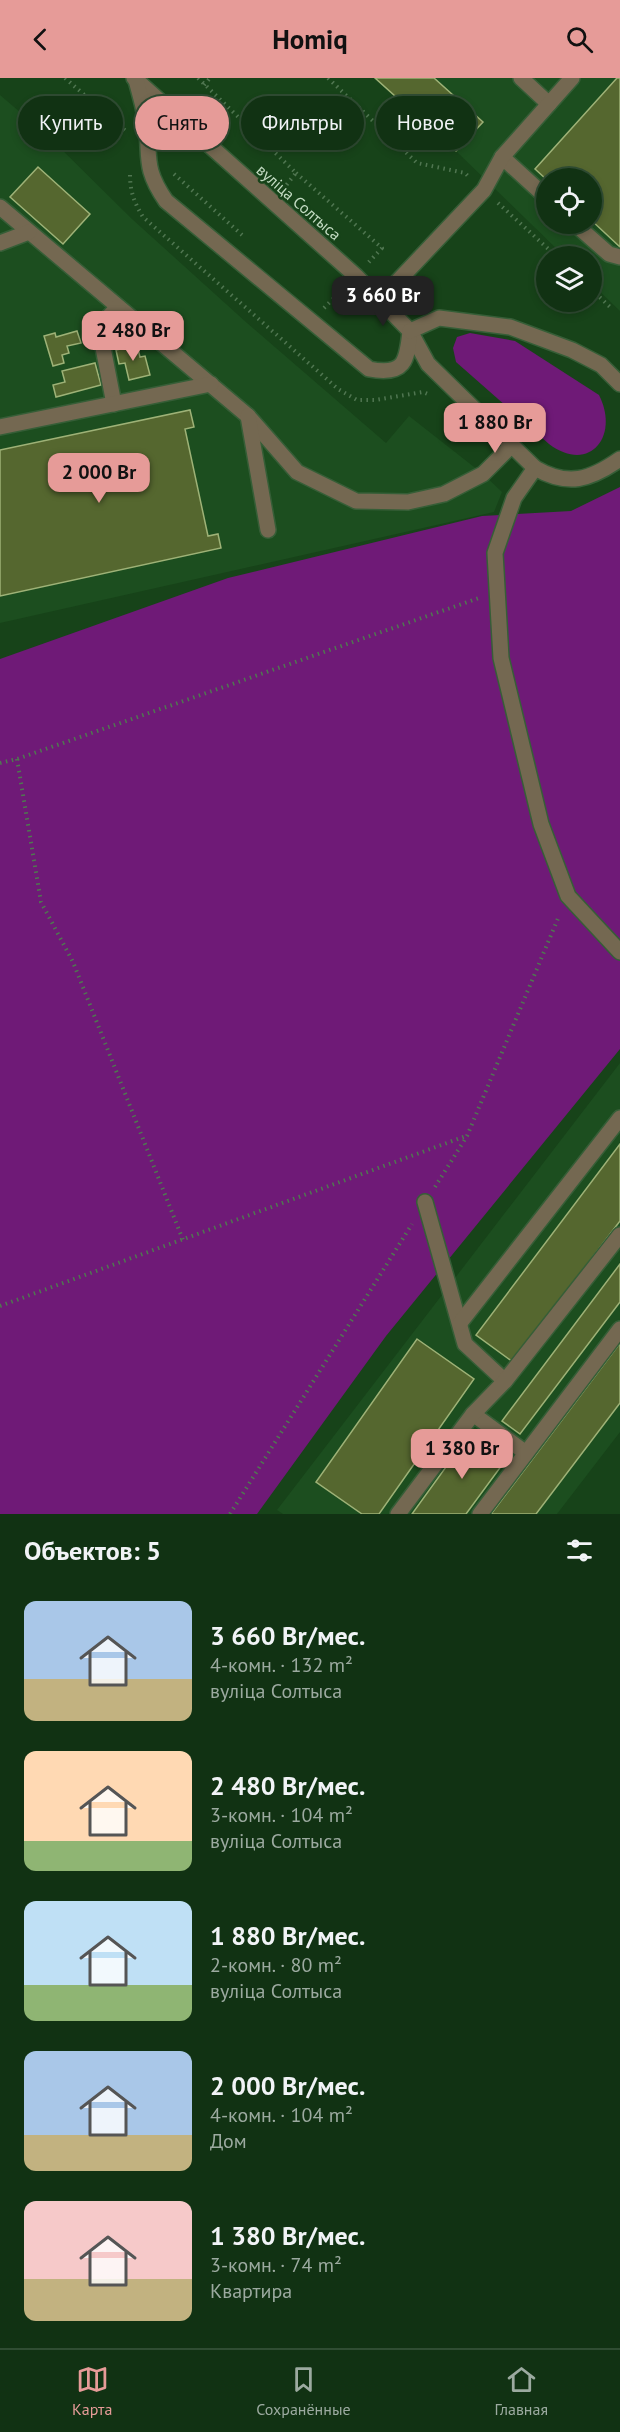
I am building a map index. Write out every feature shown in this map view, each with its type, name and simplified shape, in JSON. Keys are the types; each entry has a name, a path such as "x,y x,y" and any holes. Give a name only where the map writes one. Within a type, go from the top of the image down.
{"street":[{"path":"521,78 549,104"},
{"path":"380,300 484,190 502,157 572,78"},
{"path":"135,79 140,96"},
{"name":"вуліца Солтыса","path":"135,79 356,276 410,331 428,364 535,468 549,477 577,481 603,472 620,459"},
{"path":"147,150 149,169 154,184 166,201 369,369 385,372 400,368 407,358 410,331 439,318 510,327 572,350 601,365 620,384"},
{"path":"502,157 536,188"},
{"path":"0,207 248,416 297,472 356,501 408,502 444,494 483,474 511,446"},
{"path":"0,243 29,231"},
{"path":"586,234 609,254 620,257"},
{"path":"114,404 99,327 118,306"},
{"path":"0,427 211,384"},
{"path":"248,416 268,530"},
{"path":"535,468 514,498 495,553 501,658 541,824 568,896 620,952"},
{"path":"460,1323 620,1118"},
{"path":"425,1202 465,1344 505,1381"},
{"path":"398,1514 473,1414 505,1381 620,1236"},
{"path":"480,1514 620,1329"},
{"path":"473,1414 526,1453"}],"path":[{"path":"65,78 135,139"},
{"path":"198,78 296,173 382,248 323,308"},
{"path":"204,84 210,78"},
{"path":"328,78 417,162 465,173 545,246"},
{"path":"173,173 244,237"},
{"path":"272,203 296,173"},
{"path":"602,299 610,307"},
{"path":"0,763 497,592"},
{"path":"17,759 41,902 73,962 183,1240"},
{"path":"0,1306 467,1136"}],"shaded area":[{"path":"375,78 620,78 620,311 602,294 602,246 554,246 541,234 602,234 602,168 536,168 536,229 455,150 476,150 476,96 395,96"},
{"path":"0,95 18,110 18,150 62,150 132,219 247,323 386,443 409,416 483,474 502,492 494,512 0,623"},
{"path":"470,333 515,341 599,395 605,410 606,425 603,437 597,446 588,453 577,455 563,452 549,444 456,362 453,348 457,337"},
{"path":"620,487 620,1049 386,1336 257,1514 0,1514 0,659 228,578 482,516 571,511"},
{"path":"620,1063 620,1432 557,1514 283,1514 277,1510"}],"building":[{"path":"375,78 434,78 454,96 395,96"},
{"path":"617,78 620,78 620,247 602,230 602,168 535,169"},
{"path":"476,116 483,122 476,130"},
{"path":"38,167 90,214 63,244 10,197"},
{"path":"77,331 81,343 67,346 69,353 62,355 64,363 53,366 44,336 55,333 56,337"},
{"path":"137,345 140,357 145,356 150,375 129,380 125,363 119,364 116,350"},
{"path":"95,363 101,385 56,397 53,385 65,382 62,371"},
{"path":"190,410 194,427 185,429 208,536 218,534 221,548 0,596 0,450"},
{"path":"620,1144 620,1221 513,1362 476,1335"},
{"path":"620,1264 620,1302 520,1434 502,1421"},
{"path":"417,1339 474,1379 379,1514 362,1514 316,1482"},
{"path":"620,1343 620,1403 536,1514 491,1514"},
{"path":"469,1435 505,1461 466,1514 412,1514"}]}
